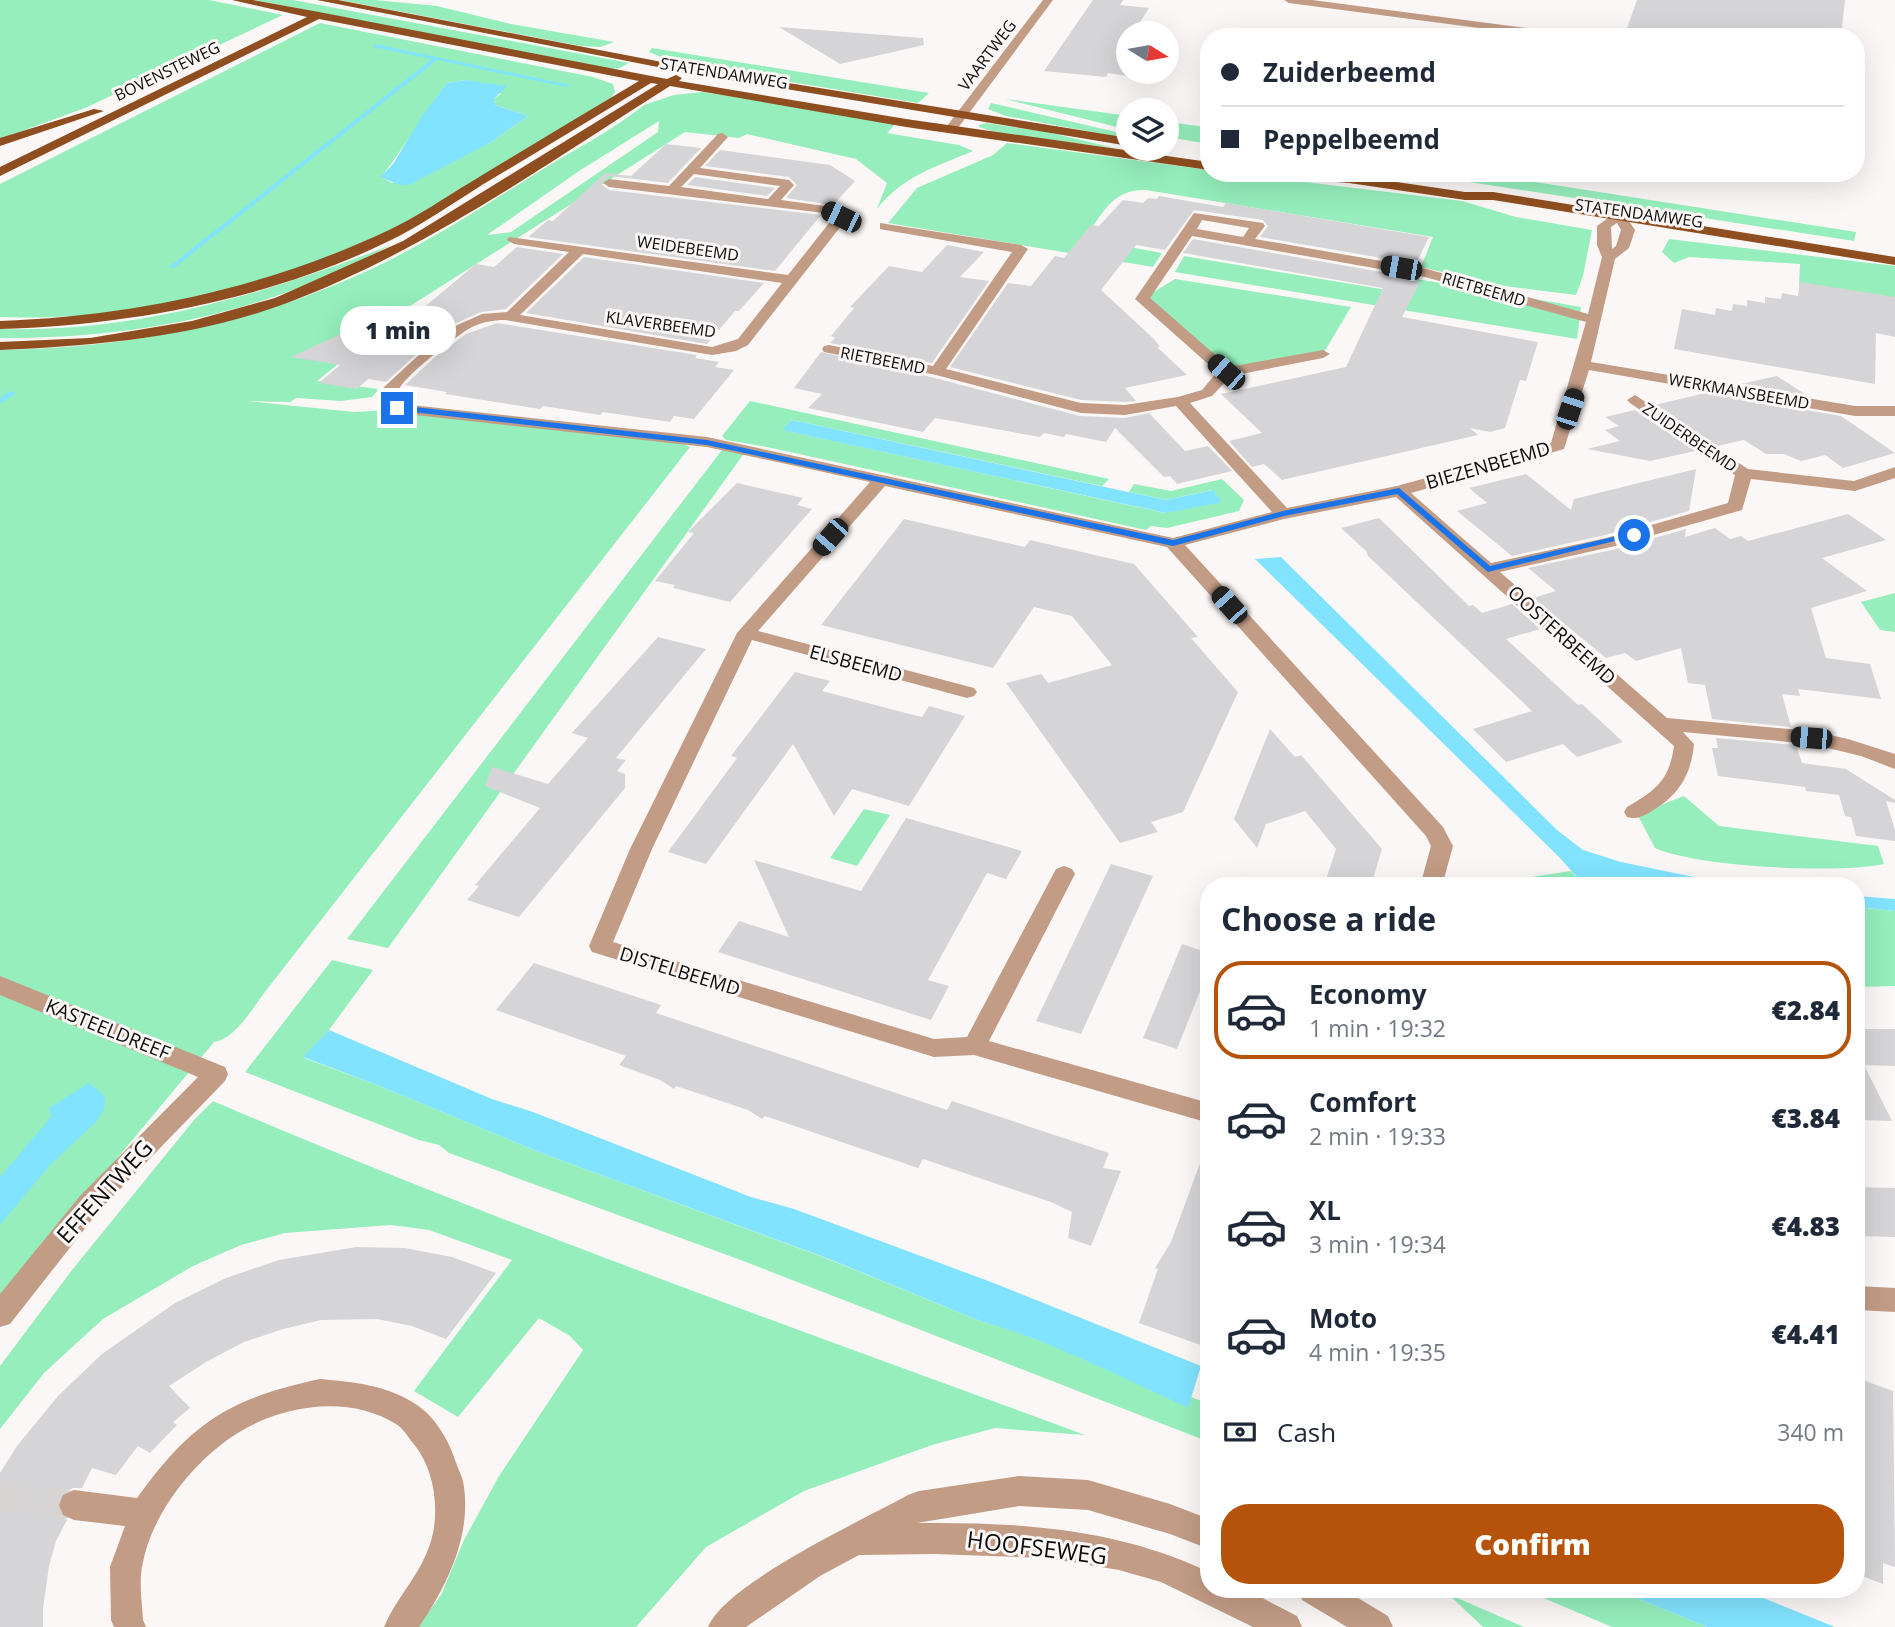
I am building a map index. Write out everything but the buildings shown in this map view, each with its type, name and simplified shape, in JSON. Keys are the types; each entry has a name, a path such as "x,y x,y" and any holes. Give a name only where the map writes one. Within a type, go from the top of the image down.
{"main road":[{"name":"STATENDAMWEG","path":"237,0 647,79 951,129 1200,165"},
{"name":"STATENDAMWEG","path":"322,0 684,68 1116,140"},
{"name":"BOVENSTEWEG","path":"0,158 330,0"},
{"name":"BOVENSTEWEG","path":"0,172 349,0"},
{"path":"0,325 53,325 134,315 220,296 330,261 396,232 647,79 684,68"},
{"path":"0,346 90,342 193,325 279,301 348,273 408,244 672,83 684,68"},
{"path":"0,142 107,108"},
{"path":"1179,151 1200,155"},
{"name":"STATENDAMWEG","path":"1369,182 1465,196 1522,212 1628,230 1760,248 1811,248"},
{"name":"STATENDAMWEG","path":"1465,196 1493,196 1895,261"}],"street":[{"name":"VAARTWEG","path":"951,129 1048,0"},
{"path":"1289,0 1504,28"},
{"path":"672,190 722,137"},
{"path":"691,170 788,185 771,203"},
{"name":"KLAVERBEEMD","path":"609,183 827,210 841,217 743,342 730,348 712,351 525,321 512,315 472,321 455,331 391,388 390,397 397,408 707,442 881,480"},
{"path":"1604,226 1618,215 1628,230"},
{"name":"RIETBEEMD","path":"885,226 1021,249 937,371"},
{"name":"BIEZENBEEMD","path":"1173,543 1283,514 1399,491 1558,446 1583,365 1609,257 1604,245 1604,226"},
{"name":"BIEZENBEEMD","path":"1609,257 1622,248 1628,230"},
{"name":"RIETBEEMD","path":"829,349 937,371 1082,408 1125,411 1207,393 1226,372 1142,299 1188,231 1427,273 1595,320"},
{"name":"WEIDEBEEMD","path":"514,240 792,280"},
{"path":"512,315 579,250"},
{"path":"1226,372 1323,354"},
{"name":"WERKMANSBEEMD","path":"1583,365 1854,411 1895,411"},
{"name":"ZUIDERBEEMD","path":"1636,400 1744,474 1856,486 1895,472"},
{"path":"1180,401 1283,514"},
{"name":"ZUIDERBEEMD","path":"1488,569 1609,542 1736,506 1744,474"},
{"path":"881,480 1173,543 1435,832 1442,846 1433,877"},
{"name":"DISTELBEEMD","path":"881,480 746,634 641,849 600,946 933,1048 974,1046 1200,1110"},
{"name":"OOSTERBEEMD","path":"1399,491 1684,744 1682,765 1664,795 1634,812"},
{"name":"ELSBEEMD","path":"746,634 967,692"},
{"path":"1662,724 1836,740 1867,748 1895,762"},
{"path":"974,1046 1064,874"},
{"name":"KASTEELDREEF","path":"0,985 216,1074"},
{"name":"EFFENTWEG","path":"0,1315 89,1204 216,1074"},
{"path":"1865,1298 1895,1300"},
{"path":"130,1627 127,1620 126,1567 145,1514 177,1466 220,1429 270,1403 320,1392 368,1396 408,1415 436,1448 449,1487 447,1533 431,1581 400,1627"},
{"name":"HOOFSEWEG","path":"724,1627 740,1610 809,1564 919,1506 1019,1491 1088,1495 1200,1531"},
{"path":"74,1505 145,1514"},
{"name":"HOOFSEWEG","path":"859,1540 972,1537 1081,1547 1156,1565 1200,1583"},
{"name":"HOOFSEWEG","path":"1233,1598 1286,1627"},
{"path":"1328,1598 1377,1627"}],"green space":[{"path":"0,0 209,0 283,15 85,108 0,139"},
{"path":"254,0 293,0 629,63 620,68 609,69"},
{"path":"340,0 375,0 437,6 511,24 614,42 600,47 581,46"},
{"path":"320,23 593,77 613,84 615,92 611,98 451,197 350,249 254,284 153,307 102,314 0,317 0,184","holes":["465,80 501,94 494,99 495,105 528,116 490,143 392,183 381,177 447,83"]},
{"path":"652,48 929,93 918,103 675,63 649,52"},
{"path":"703,92 896,123 887,133 959,145 973,151 909,180 877,209 887,183 856,159 747,134 739,138 685,132 410,306 317,381 379,389 372,397 341,401 296,398 290,402 247,401 354,412 391,410 679,442 690,447 244,1020 230,1035 214,1042 0,1299 0,350 101,344 151,337 248,315 296,300 390,260 462,220 604,133 644,105 674,95","holes":["659,121 658,132 511,232 487,235 579,171"]},
{"path":"1005,99 1116,114 1116,127"},
{"path":"991,103 1116,132 1116,137 1006,116 988,109"},
{"path":"986,123 1047,132 1115,148 1001,134 979,127"},
{"path":"1179,124 1200,126 1200,142 1179,139"},
{"path":"1007,143 1116,158 1116,161 1142,161 1200,169 1200,182 1305,182 1462,201 1516,217 1592,230 1583,276 1576,295 1497,285 1421,267 1433,237 1146,190 1134,191 1116,198 1084,239 1162,253 1153,267 888,223 917,188 993,155"},
{"path":"1470,182 1536,182 1856,232 1854,241"},
{"path":"1669,239 1895,266 1895,300 1799,286 1800,264 1689,257 1674,263 1662,252"},
{"path":"391,245 299,288 202,317 102,333 0,338 0,329 51,329 101,324 200,307 296,279"},
{"path":"1184,256 1411,294 1417,279 1581,307 1577,339 1175,272"},
{"path":"1175,279 1351,307 1323,354 1226,372 1142,299"},
{"path":"750,401 1109,479 1102,486 792,420 783,430 1165,513 1221,501 1212,490 1166,500 1129,492 1134,484 1171,491 1222,479 1244,500 1239,511 1167,528 1151,526 1146,530 726,440 722,436"},
{"path":"722,450 745,452 388,948 347,939"},
{"path":"1895,593 1895,632 1880,630 1861,602"},
{"path":"1684,796 1719,826 1878,846 1884,864 1835,868 1768,867 1702,860 1655,848 1637,814"},
{"path":"864,809 890,815 857,866 830,858"},
{"path":"1571,871 1577,877 1531,877"},
{"path":"1865,909 1895,911 1895,986 1865,987"},
{"path":"332,960 373,970 329,1030 304,1058 544,1154 828,1259 980,1321 1059,1348 1187,1407 1191,1397 1200,1400 1200,1439 738,1259 449,1153 439,1145 419,1140 245,1072"},
{"path":"213,1101 538,1232 1085,1435 995,1428 932,1445 804,1491 706,1547 636,1627 417,1627 441,1595 464,1540 499,1476 583,1350 570,1336 539,1318 458,1417 414,1391 512,1260 429,1230 391,1225 285,1233 241,1245 193,1266 103,1319 44,1373 0,1429 0,1366 72,1270 194,1120"},
{"path":"1452,1598 1524,1627 1483,1627"},
{"path":"1543,1598 1637,1598 1707,1627 1612,1627"}],"water":[{"path":"465,80 507,86 494,99 495,105 528,116 490,143 409,185 400,185 380,177 393,164 422,116 447,83"},
{"path":"792,420 1166,500 1213,490 1222,502 1166,513 782,430"},
{"path":"1281,557 1557,830 1583,850 1621,862 1694,877 1577,877 1255,559"},
{"path":"1865,897 1895,899 1895,911 1865,910"},
{"path":"329,1030 492,1099 533,1112 751,1197 794,1209 991,1282 1200,1366 1188,1408 1086,1360 980,1321 829,1259 544,1154 303,1057"},
{"path":"89,1083 105,1096 104,1109 97,1121 50,1165 0,1225 0,1177 51,1116 49,1108"},
{"path":"1637,1598 1763,1598 1835,1627 1707,1627"}],"waterway":[{"path":"375,46 567,85"},
{"path":"172,267 434,60"},
{"path":"0,402 12,393"}],"tunnel":[{"path":"0,1498 74,1505"}],"route":[{"path":"397,408 707,442 1173,543 1283,514 1399,491 1488,569 1634,535"}]}
